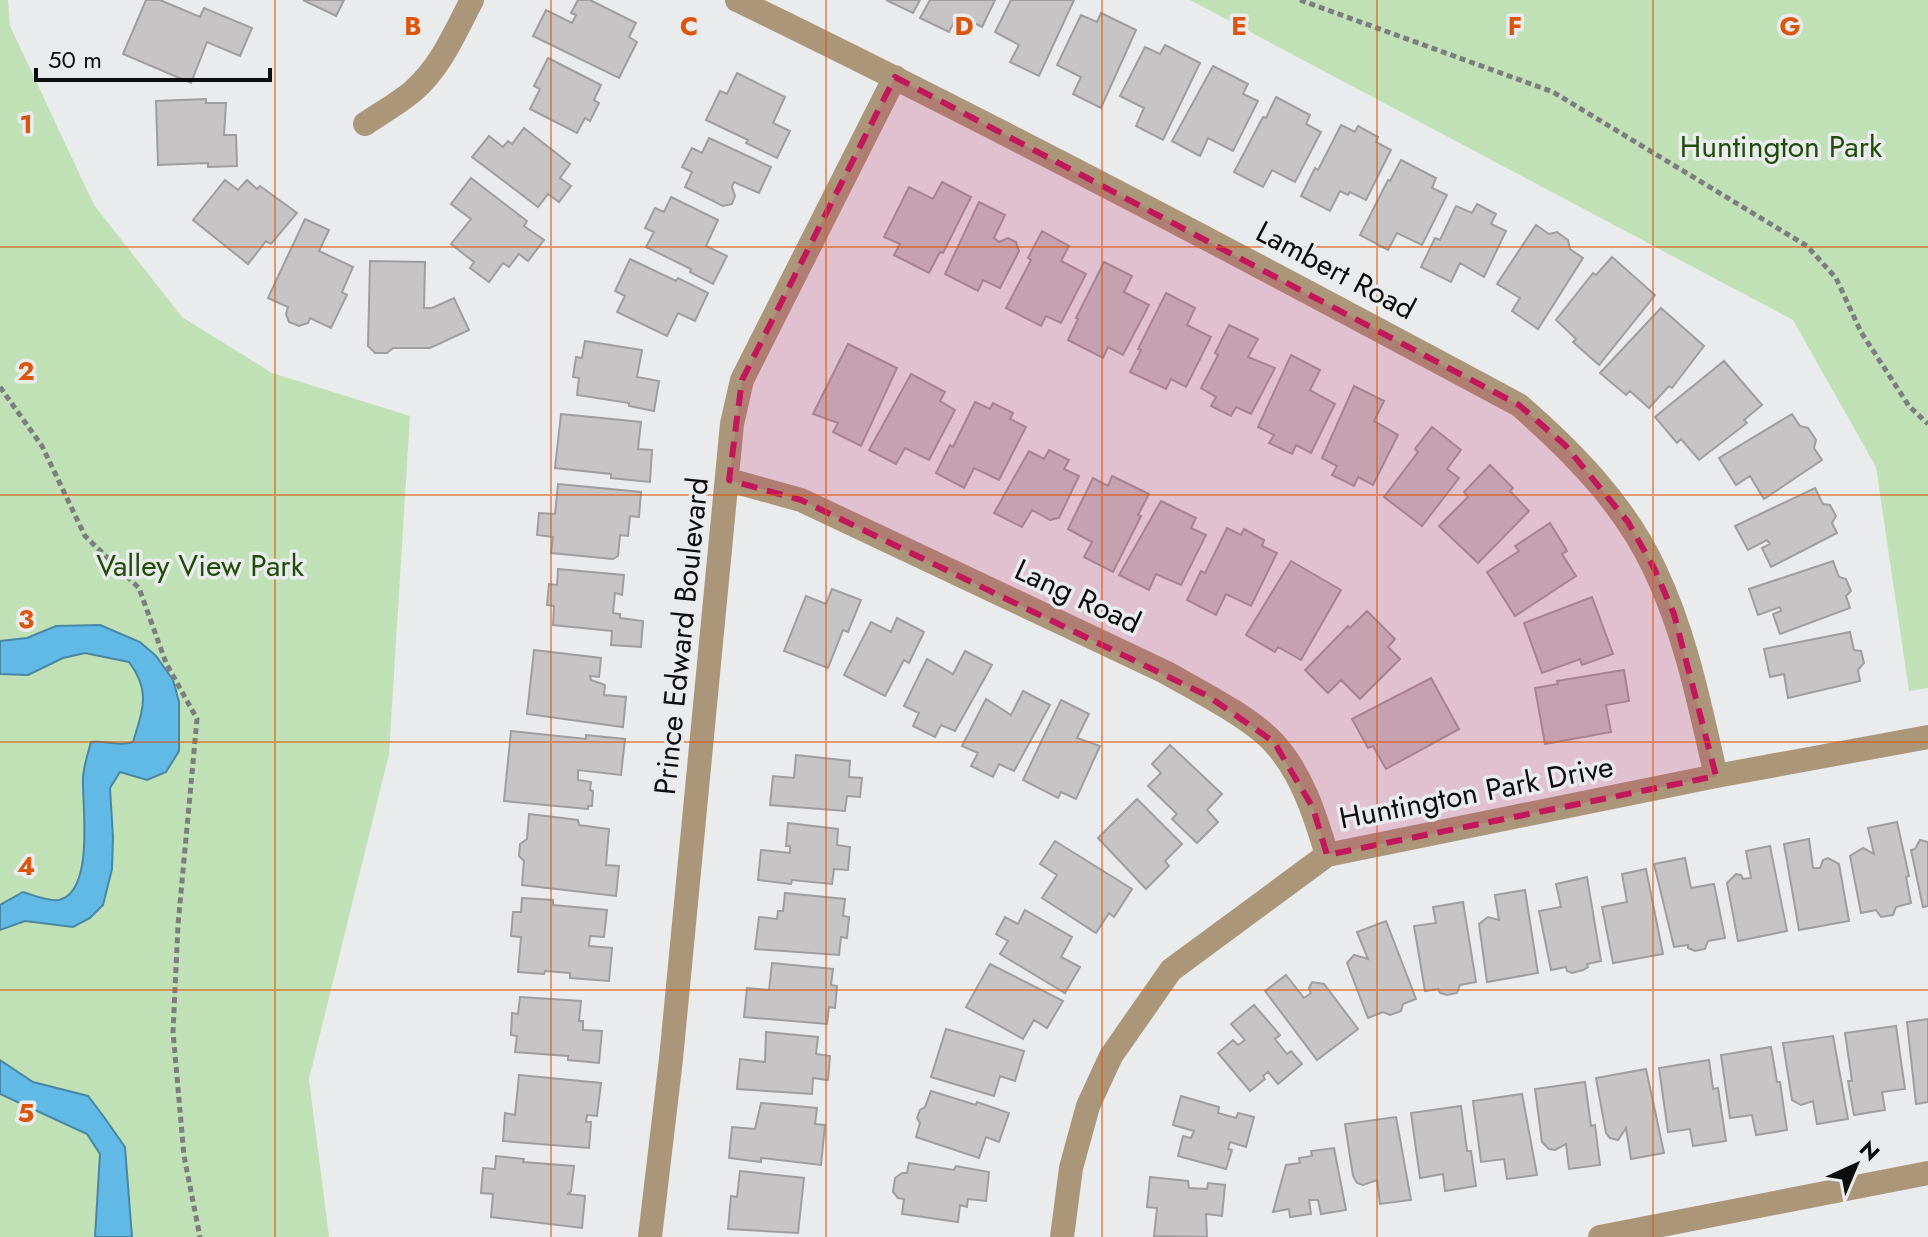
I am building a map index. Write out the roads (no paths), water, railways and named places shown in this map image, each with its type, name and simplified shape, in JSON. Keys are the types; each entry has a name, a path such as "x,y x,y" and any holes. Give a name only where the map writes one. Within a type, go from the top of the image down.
{"street":[{"path":"365,124 410,94 431,72 472,0"},
{"name":"Lambert Road","path":"737,0 1192,229 1519,405 1573,455 1628,522 1654,568 1674,614 1716,776"},
{"name":"Prince Edward Boulevard","path":"650,1237 671,1059 732,424 742,380 895,77"},
{"name":"Lang Road","path":"729,480 801,500 1165,672 1208,696 1274,742 1313,808 1327,855"},
{"name":"Huntington Park Drive","path":"1062,1237 1071,1168 1088,1106 1111,1056 1171,970 1327,855 1716,776 1928,737"},
{"path":"1600,1237 1928,1173"}],"water":[{"path":"100,625 140,642 156,656 173,680 179,702 179,751 166,772 147,780 120,772 110,788 112,869 103,905 90,918 73,927 25,921 0,930 0,905 23,892 59,900 70,893 78,881 84,846 83,774 91,742 133,742 140,720 143,691 129,662 85,653 63,658 28,675 0,674 0,641 27,638 56,626"},
{"path":"0,1060 33,1082 88,1096 104,1117 125,1147 132,1237 95,1237 100,1154 87,1134 0,1094"}],"park label":[{"name":"Huntington Park","path":"1781,146"},
{"name":"Valley View Park","path":"200,565"}]}
